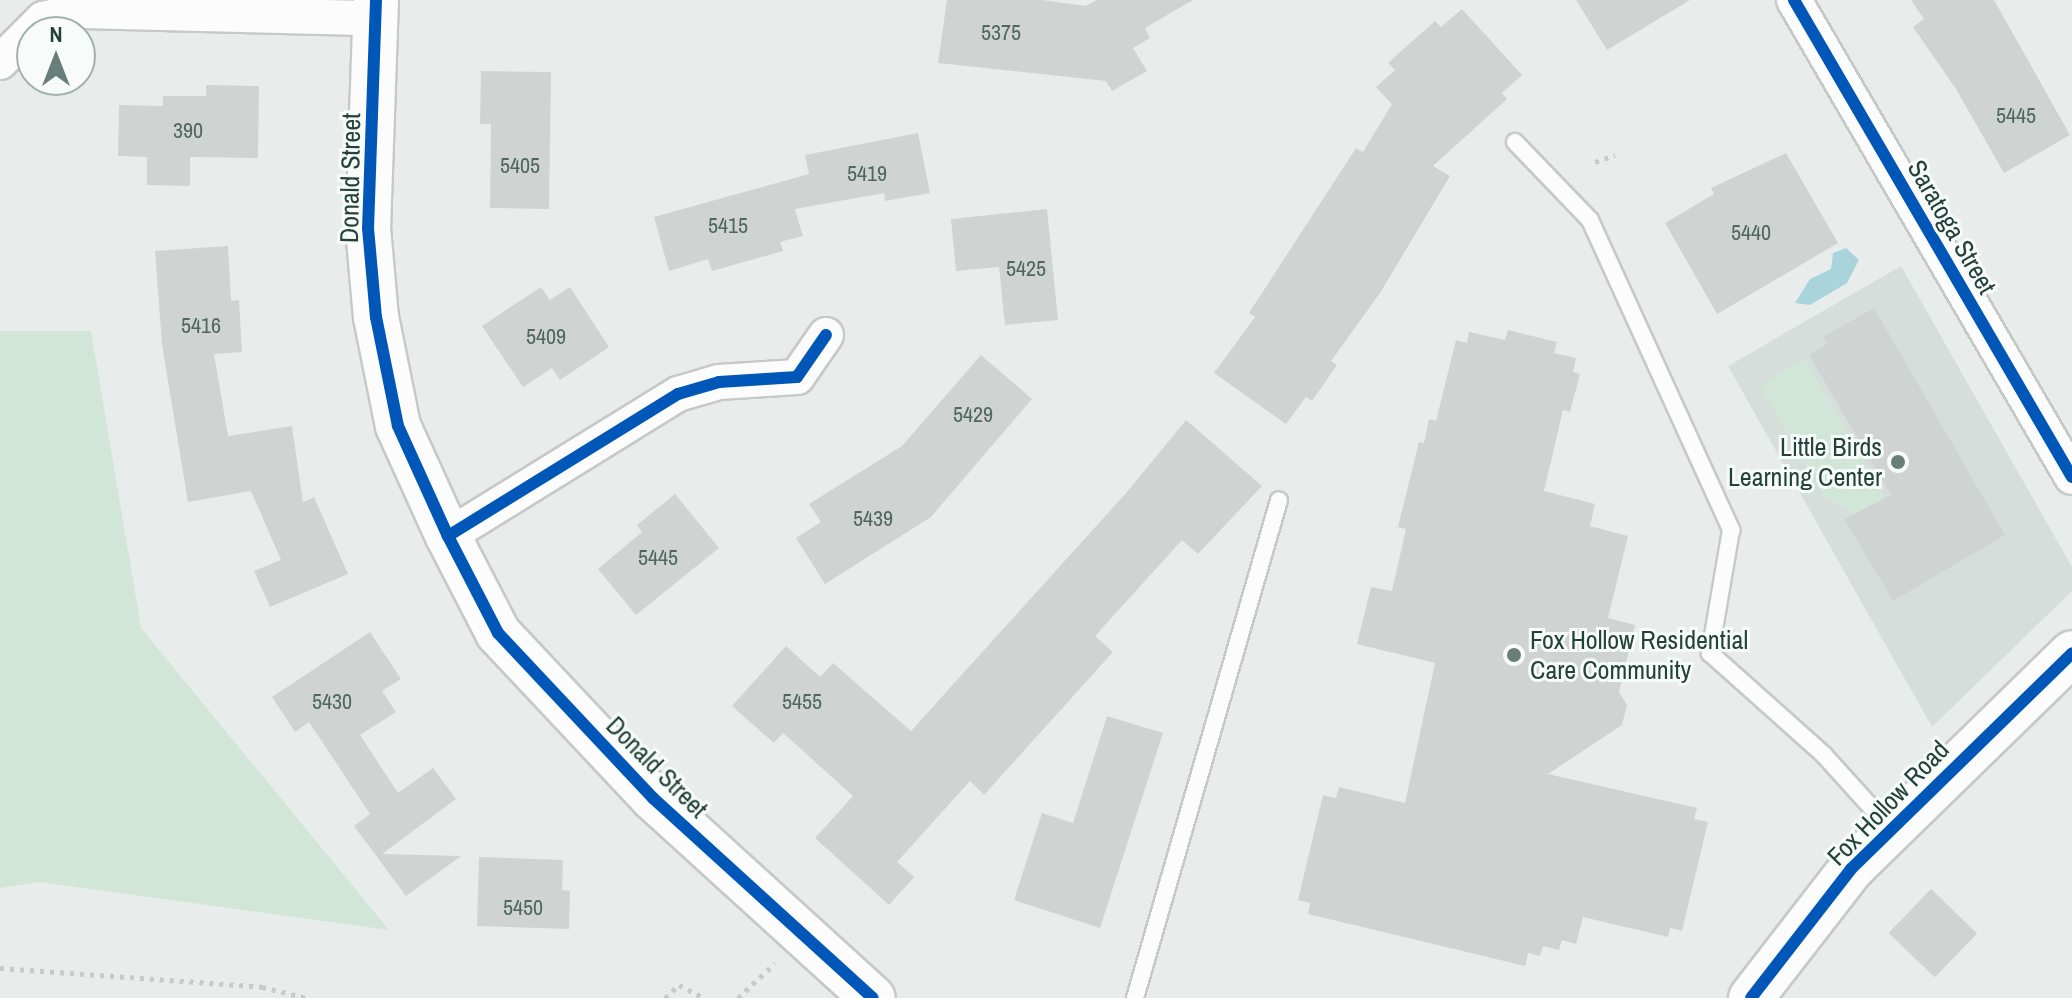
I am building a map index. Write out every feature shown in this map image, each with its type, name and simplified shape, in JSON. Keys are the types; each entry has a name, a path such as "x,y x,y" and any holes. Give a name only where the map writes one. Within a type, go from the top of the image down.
{"street":[{"name":"Saratoga Street","path":"1794,0 2072,477"},
{"path":"0,62 43,19 62,13 376,9"},
{"name":"Donald Street","path":"376,9 368,228 376,317 398,426 448,536 498,633 653,798 873,998"},
{"path":"448,536 678,394 719,382 797,377 826,335"},
{"name":"Fox Hollow Road","path":"1751,998 1794,938 1890,828 2072,653"}],"lane":[{"path":"1515,142 1590,220 1731,530 1710,653 1824,755 1890,828"},
{"path":"1135,998 1279,500"}],"path":[{"path":"1595,162 1615,155"},
{"path":"0,968 262,987 307,998"},
{"path":"665,998 679,985 705,998"}],"shaded area":[{"name":"Little Birds Learning Center","path":"1901,266 2072,567 2072,591 1932,727 1728,366"}],"green space":[{"path":"0,331 91,331 141,628 389,930 39,882 0,888"},
{"path":"1805,359 1884,496 1878,513 1859,523 1852,511 1823,496 1760,385"}],"water":[{"path":"1846,248 1859,260 1847,283 1810,305 1795,303 1810,279 1831,269 1833,253"}],"building":[{"path":"947,0 1042,0 1086,6 1097,0 1193,0 1145,28 1150,38 1133,48 1147,71 1112,91 1106,81 938,63"},
{"path":"1576,0 1690,0 1607,50"},
{"path":"1911,0 1994,0 2070,135 2004,173 1956,89 1913,27 1924,19"},
{"path":"1462,9 1522,75 1502,93 1507,99 1433,166 1450,176 1380,293 1331,361 1337,365 1312,401 1306,397 1286,424 1214,373 1255,317 1249,313 1356,148 1363,152 1392,104 1376,87 1395,70 1388,63 1435,21 1441,27"},
{"path":"481,71 551,72 549,209 490,208 491,124 480,124"},
{"path":"206,85 259,86 258,158 190,157 190,186 147,185 147,157 118,156 119,105 163,106 163,96 206,96"},
{"path":"918,133 930,193 885,201 884,193 795,209 803,236 780,242 783,251 712,271 708,259 669,271 654,217 809,174 805,155"},
{"path":"1786,153 1838,243 1717,314 1665,223 1714,194 1711,188"},
{"path":"1047,209 1058,320 1005,325 999,267 956,271 951,219"},
{"path":"228,246 231,301 239,300 242,352 214,354 228,436 292,426 303,502 314,497 348,574 270,607 254,571 281,560 251,491 188,502 162,345 155,251"},
{"path":"541,287 550,300 570,287 609,347 560,380 552,368 523,387 482,326"},
{"name":"Little Birds Learning Center","path":"1874,308 2005,535 1893,601 1844,519 1891,495 1809,355 1827,344 1823,337"},
{"name":"Fox Hollow Residential Care Community","path":"1508,330 1557,342 1554,353 1576,358 1573,372 1580,374 1570,412 1563,410 1544,491 1595,504 1590,526 1628,536 1608,618 1635,625 1619,692 1627,705 1622,725 1548,774 1697,808 1694,819 1708,822 1682,931 1670,928 1668,937 1583,917 1576,944 1562,940 1559,950 1543,946 1540,956 1528,953 1525,966 1308,914 1310,903 1298,900 1323,795 1336,798 1339,787 1405,803 1435,663 1357,644 1371,587 1392,591 1406,529 1398,527 1419,442 1424,443 1429,419 1436,421 1456,340 1467,343 1469,332 1505,340"},
{"path":"981,355 1032,399 931,517 825,584 796,538 821,522 809,504 902,446"},
{"path":"1186,420 1262,486 1198,554 1182,540 1095,636 1113,652 984,795 970,781 897,862 914,877 889,905 815,838 853,796 783,733 774,743 732,706 786,646 820,677 833,663 911,731 1127,492"},
{"path":"675,494 719,548 636,615 598,569 642,532 637,525"},
{"path":"370,632 401,679 382,691 396,712 360,735 398,793 433,768 456,799 382,854 461,856 406,896 354,826 370,814 309,722 295,732 272,697"},
{"path":"1107,716 1163,733 1100,928 1014,900 1042,813 1073,823"},
{"path":"479,857 563,860 562,890 570,891 569,929 477,926"},
{"path":"1931,889 1977,933 1935,977 1889,933"}],"cycle path":[{"path":"376,0 368,228 376,317 398,426 448,536 498,633 653,798 873,998"},
{"path":"1794,0 2072,477"},
{"path":"448,536 678,394 719,382 797,377 826,335"},
{"path":"1751,998 1851,869 2072,653"}],"place":[{"name":"Little Birds Learning Center","path":"1898,462"},
{"name":"Fox Hollow Residential Care Community","path":"1514,655"}]}
